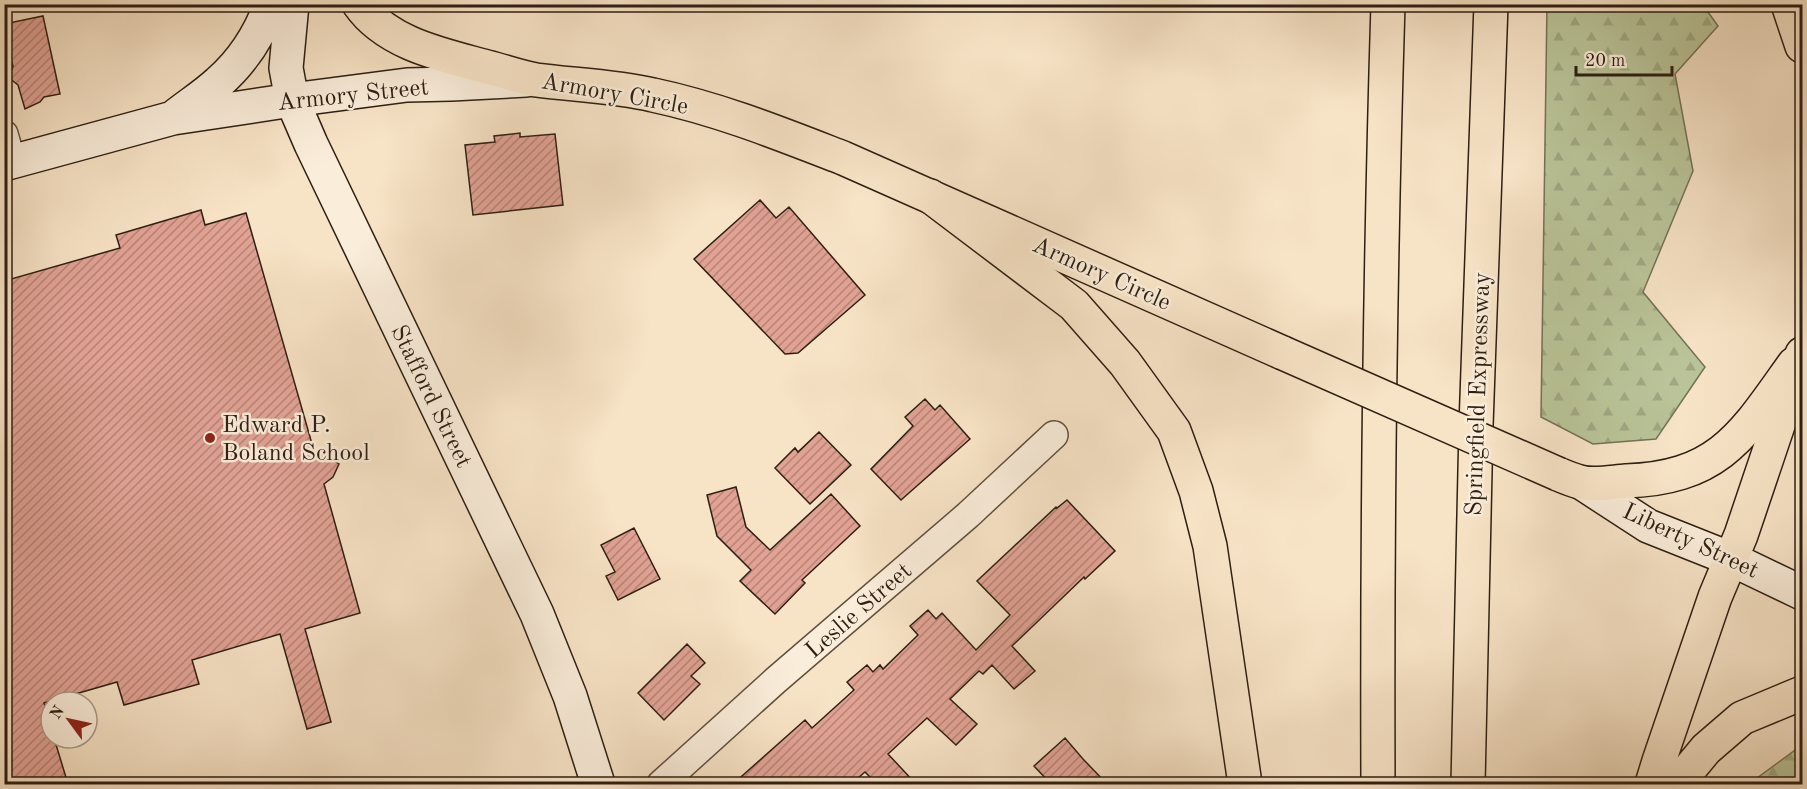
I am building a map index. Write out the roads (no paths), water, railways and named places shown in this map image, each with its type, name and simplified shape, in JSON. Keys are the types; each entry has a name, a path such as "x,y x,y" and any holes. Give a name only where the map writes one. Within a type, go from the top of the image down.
{"main road":[{"name":"Armory Street","path":"173,118 217,84 240,61 260,32 271,4"},
{"name":"Stafford Street","path":"292,4 286,68 292,100 537,614 570,696 598,784"},
{"name":"Armory Circle","path":"359,4 378,24 397,36 422,47 534,80 651,94 719,112 843,158 1570,478 1650,480 1686,472 1706,463 1725,450 1744,432 1802,363"},
{"path":"1378,784 1379,417 1388,4"},
{"name":"Springfield Expressway","path":"1468,784 1476,426 1491,4"},
{"path":"1788,4 1803,46"},
{"name":"Armory Street","path":"7,153 173,118 292,100 407,85 534,80"},
{"path":"930,196 1074,305 1125,363 1174,431 1196,491 1210,546 1245,784"},
{"path":"1652,784 1715,597 1741,535 1802,363"},
{"name":"Liberty Street","path":"1570,478 1648,526 1731,559 1803,593"},
{"path":"1677,784 1706,749 1742,718 1803,693"}],"street":[{"name":"Leslie Street","path":"661,784 776,680 968,516 1054,435"}],"place":[{"name":"Edward P. Boland School","path":"210,438"}]}
